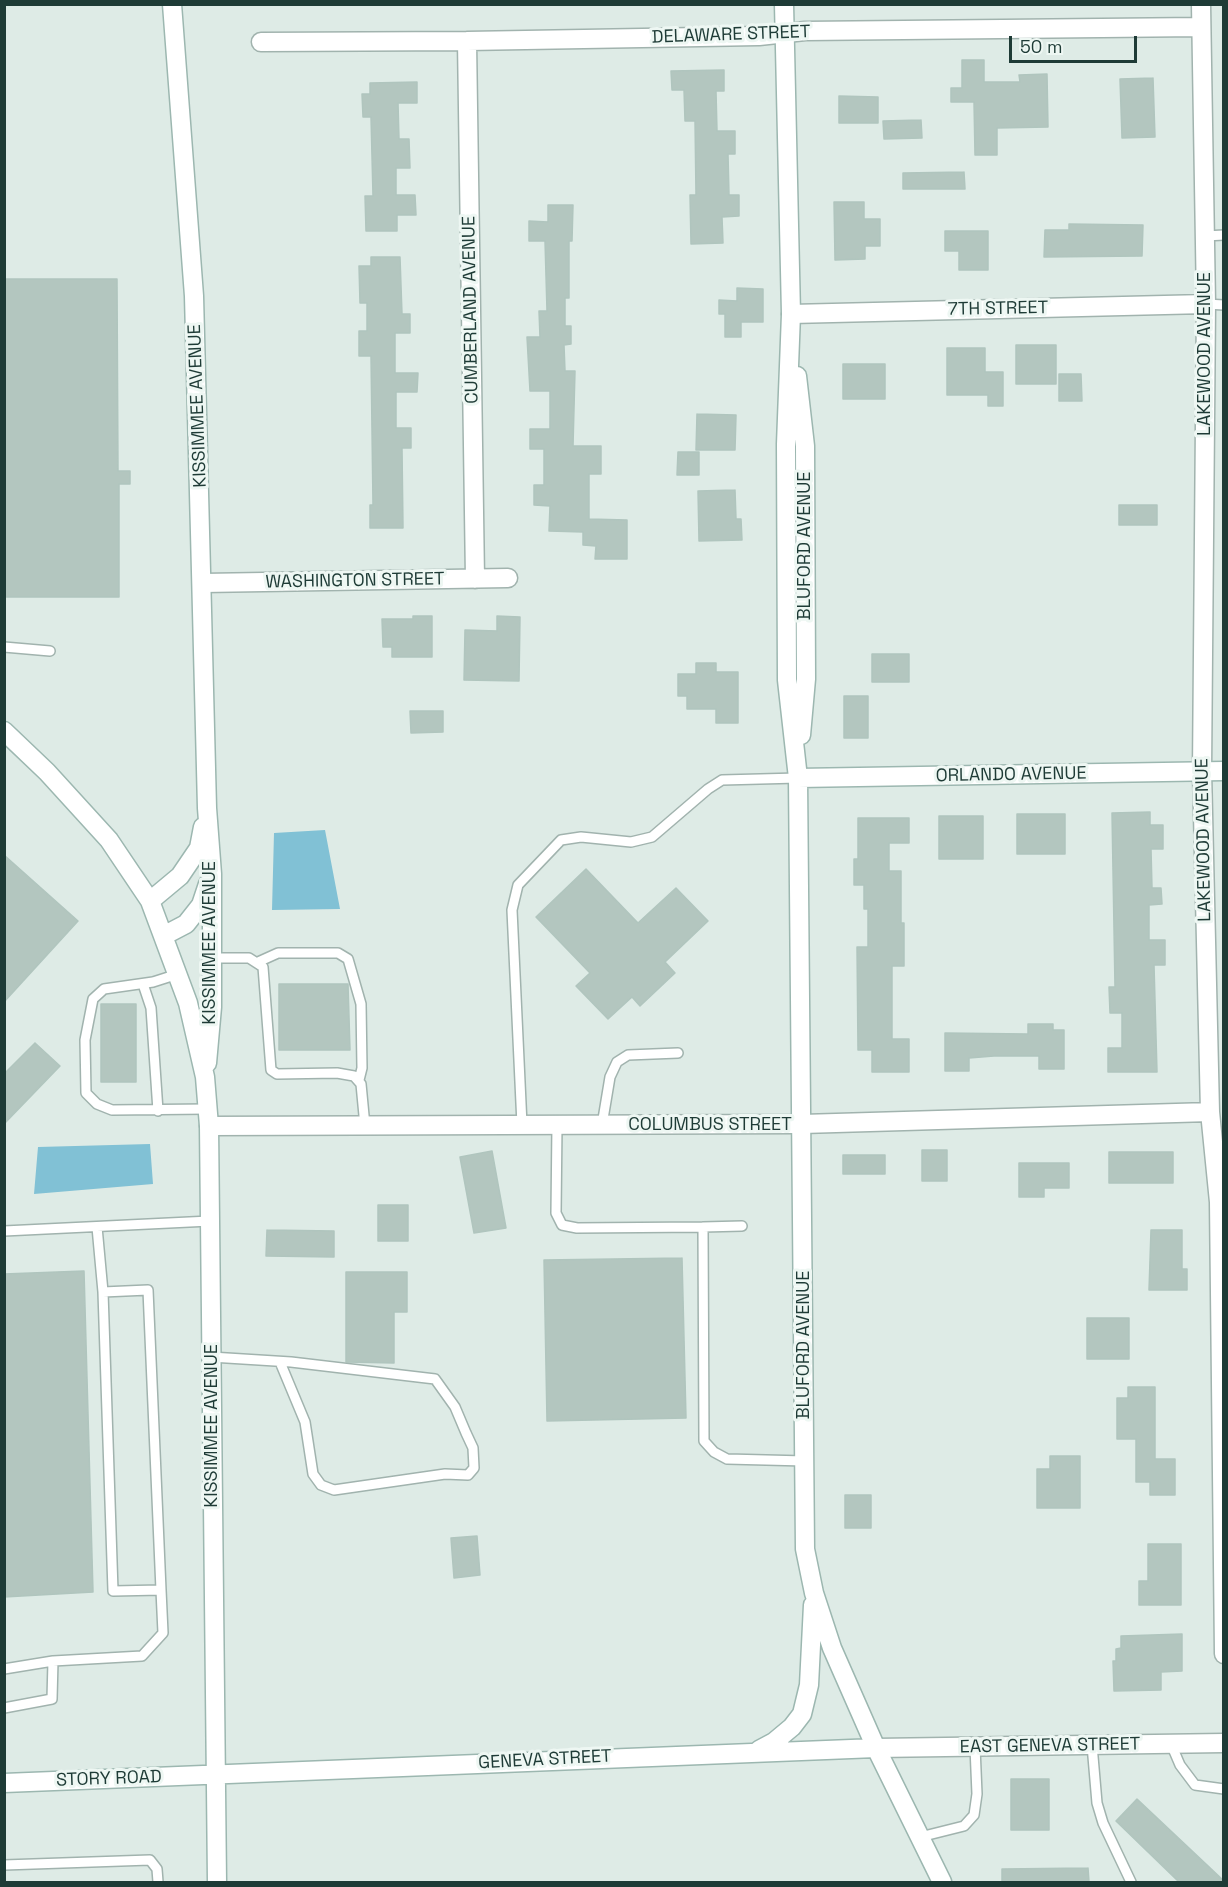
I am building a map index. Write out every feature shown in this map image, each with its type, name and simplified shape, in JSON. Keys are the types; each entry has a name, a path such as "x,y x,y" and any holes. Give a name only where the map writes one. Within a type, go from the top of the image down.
{"street":[{"name":"KISSIMMEE AVENUE","path":"172,4 194,296 207,808 212,873 212,1007 205,1077"},
{"name":"BLUFORD AVENUE","path":"784,4 790,314 786,444 787,680 798,778 806,1549 814,1593 832,1648 876,1748 942,1882"},
{"name":"LAKEWOOD AVENUE","path":"1201,4 1205,236 1215,305 1202,771 1210,1112 1219,1202 1224,1654"},
{"name":"DELAWARE STREET","path":"261,42 467,41 747,36 785,33 1200,27"},
{"name":"CUMBERLAND AVENUE","path":"467,41 475,579"},
{"name":"7TH STREET","path":"790,314 1215,305"},
{"name":"WASHINGTON STREET","path":"203,583 508,578"},
{"path":"7,738 47,772 109,840 150,901"},
{"name":"ORLANDO AVENUE","path":"798,778 1224,771"},
{"name":"KISSIMMEE AVENUE","path":"207,808 199,848 180,876 150,901 165,935 188,1003 205,1077 209,1117 214,1775 217,1882"},
{"path":"165,935 186,924 201,905 212,873"},
{"name":"COLUMBUS STREET","path":"209,1117 365,1126 602,1125 802,1124 1210,1112"},
{"path":"757,1751 774,1742 802,1714 809,1685 814,1593"},
{"name":"EAST GENEVA STREET","path":"876,1748 1224,1743"},
{"name":"GENEVA STREET","path":"214,1775 757,1751 876,1748"},
{"name":"STORY ROAD","path":"4,1783 214,1775"}],"lane":[{"path":"1205,236 1224,235"},
{"path":"4,647 50,651"},
{"path":"522,1125 512,910 518,885 561,840 581,837 631,842 652,837 708,789 723,780 798,778"},
{"path":"258,962 278,953 338,953 348,959 361,1004 362,1068 359,1080 365,1126"},
{"path":"212,958 249,958 258,962 265,973 271,1070 277,1074 337,1073 359,1080"},
{"path":"178,974 143,984 104,989 93,999 85,1040 86,1093 102,1108 209,1117"},
{"path":"143,984 151,1008 158,1111"},
{"path":"602,1125 610,1077 617,1062 628,1055 678,1053"},
{"path":"558,1125 556,1213 562,1225 577,1228 742,1226"},
{"path":"4,1231 210,1221"},
{"path":"97,1227 103,1292 113,1591 161,1590"},
{"path":"703,1227 704,1441 714,1452 727,1459 805,1461"},
{"path":"4,1669 53,1661 142,1656 163,1633 148,1290 103,1292"},
{"path":"211,1357 280,1362 435,1379 455,1407 473,1449 474,1468 468,1475 445,1474 334,1490 321,1485 313,1474 305,1422 280,1362"},
{"path":"4,1708 52,1699 53,1661"},
{"path":"1171,1744 1180,1765 1195,1785 1224,1789"},
{"path":"1092,1745 1097,1803 1103,1823 1131,1882"},
{"path":"920,1838 964,1826 974,1815 977,1794 975,1747"},
{"path":"4,1865 150,1860 157,1869 158,1882"}],"water":[{"path":"325,830 340,909 272,910 274,833"},
{"path":"150,1144 153,1184 34,1194 38,1147"}],"building":[{"path":"962,60 984,60 984,82 1020,82 1019,75 1047,74 1048,127 997,128 997,155 975,155 974,102 951,102 951,88 962,88"},
{"path":"724,70 724,91 716,91 717,131 735,131 735,154 728,154 729,195 739,195 739,216 722,217 723,243 691,244 690,195 696,195 695,121 685,121 684,90 672,90 671,71"},
{"path":"1153,78 1155,137 1122,138 1120,79"},
{"path":"417,82 417,103 398,103 399,139 409,139 410,168 396,168 396,195 415,195 416,215 397,215 397,231 366,231 365,196 373,196 371,117 363,117 362,94 370,94 370,83"},
{"path":"839,96 878,97 878,123 839,123"},
{"path":"921,120 922,138 884,139 883,121"},
{"path":"964,172 965,189 903,189 903,173"},
{"path":"834,202 864,202 864,219 880,219 880,246 865,246 865,259 835,260"},
{"path":"548,205 573,205 572,241 569,241 569,298 565,298 565,326 571,326 571,344 564,345 565,371 575,371 573,446 601,446 601,474 589,474 589,519 627,520 627,559 595,559 596,546 583,545 583,532 549,531 550,506 534,505 534,485 544,485 544,449 530,449 530,429 550,429 550,391 530,391 527,337 540,337 539,311 547,311 545,241 529,241 529,221 548,222"},
{"path":"1069,224 1143,225 1142,256 1044,257 1045,230 1069,230"},
{"path":"945,231 988,231 988,270 959,270 959,251 945,251"},
{"path":"371,257 400,257 402,314 410,314 410,333 395,333 395,373 418,373 417,392 396,392 396,428 411,428 411,448 402,448 403,528 370,528 370,505 373,505 371,356 359,356 359,331 367,331 367,303 360,303 359,266 371,266"},
{"path":"4,279 117,279 118,471 130,471 130,484 119,484 119,597 4,597"},
{"path":"737,288 763,289 763,322 741,322 741,337 725,337 725,314 719,314 719,300 737,301"},
{"path":"1016,345 1056,345 1056,384 1016,384"},
{"path":"947,348 985,348 985,372 1003,372 1003,406 988,406 988,395 947,395"},
{"path":"843,364 885,364 885,399 843,399"},
{"path":"1059,374 1081,374 1082,401 1059,401"},
{"path":"697,414 736,415 735,450 696,450"},
{"path":"678,452 699,452 699,475 677,475"},
{"path":"735,490 736,519 741,519 742,540 699,541 698,491"},
{"path":"1119,505 1157,505 1157,525 1119,525"},
{"path":"413,616 432,616 432,657 392,657 392,647 383,647 382,619 413,619"},
{"path":"497,616 520,617 519,681 464,680 465,630 497,631"},
{"path":"872,654 909,654 909,682 872,682"},
{"path":"696,663 716,663 716,672 738,672 738,723 716,723 716,709 687,709 687,696 678,696 678,674 696,674"},
{"path":"844,696 868,696 868,738 844,738"},
{"path":"410,711 443,711 443,732 411,733"},
{"path":"1150,812 1150,825 1163,825 1163,849 1151,849 1152,888 1161,888 1162,904 1149,905 1149,940 1165,940 1165,965 1154,965 1157,1072 1108,1072 1108,1048 1122,1048 1122,1013 1110,1013 1109,987 1115,987 1112,813"},
{"path":"1017,814 1065,814 1065,854 1017,854"},
{"path":"939,816 983,816 983,859 939,859"},
{"path":"858,818 909,818 909,843 889,843 889,871 901,871 901,923 904,923 904,966 892,966 892,1039 909,1039 909,1072 872,1072 872,1050 858,1050 857,947 868,947 868,909 864,909 864,885 854,885 854,859 858,859"},
{"path":"4,855 78,921 4,1002"},
{"path":"586,869 638,923 676,888 708,921 665,962 675,973 640,1006 632,997 608,1019 576,986 590,973 536,917"},
{"path":"279,984 348,984 350,1050 279,1050"},
{"path":"101,1004 136,1004 136,1082 101,1082"},
{"path":"1028,1024 1053,1024 1053,1030 1064,1030 1064,1069 1039,1069 1039,1056 994,1056 969,1058 969,1071 945,1071 945,1033 1028,1034"},
{"path":"35,1043 60,1066 4,1124 4,1074"},
{"path":"922,1150 947,1150 947,1181 922,1181"},
{"path":"492,1151 506,1228 474,1233 460,1157"},
{"path":"1109,1152 1173,1152 1173,1183 1109,1183"},
{"path":"843,1155 885,1155 885,1174 843,1174"},
{"path":"1019,1163 1069,1163 1069,1188 1044,1188 1044,1197 1019,1197"},
{"path":"378,1205 408,1205 408,1241 378,1241"},
{"path":"267,1230 334,1231 334,1257 266,1256"},
{"path":"1151,1230 1182,1230 1182,1269 1187,1269 1187,1290 1149,1290"},
{"path":"682,1258 686,1418 547,1421 544,1260"},
{"path":"84,1271 93,1592 4,1597 4,1274"},
{"path":"346,1272 407,1272 407,1312 394,1312 394,1363 346,1362"},
{"path":"1087,1318 1129,1318 1129,1359 1087,1359"},
{"path":"1128,1387 1155,1387 1155,1459 1175,1459 1175,1495 1150,1495 1150,1482 1136,1482 1136,1439 1117,1439 1117,1398 1128,1398"},
{"path":"1050,1456 1080,1456 1080,1508 1037,1508 1037,1469 1050,1469"},
{"path":"845,1495 871,1495 871,1528 845,1528"},
{"path":"477,1536 480,1575 454,1578 451,1538"},
{"path":"1148,1544 1181,1544 1181,1605 1139,1605 1139,1581 1148,1581"},
{"path":"1182,1634 1182,1671 1161,1672 1161,1690 1114,1691 1113,1661 1116,1661 1116,1649 1121,1648 1121,1636"},
{"path":"1011,1779 1049,1779 1049,1830 1011,1830"},
{"path":"1137,1799 1224,1882 1179,1882 1116,1821"},
{"path":"1088,1868 1089,1882 1002,1882 1002,1869"}]}
